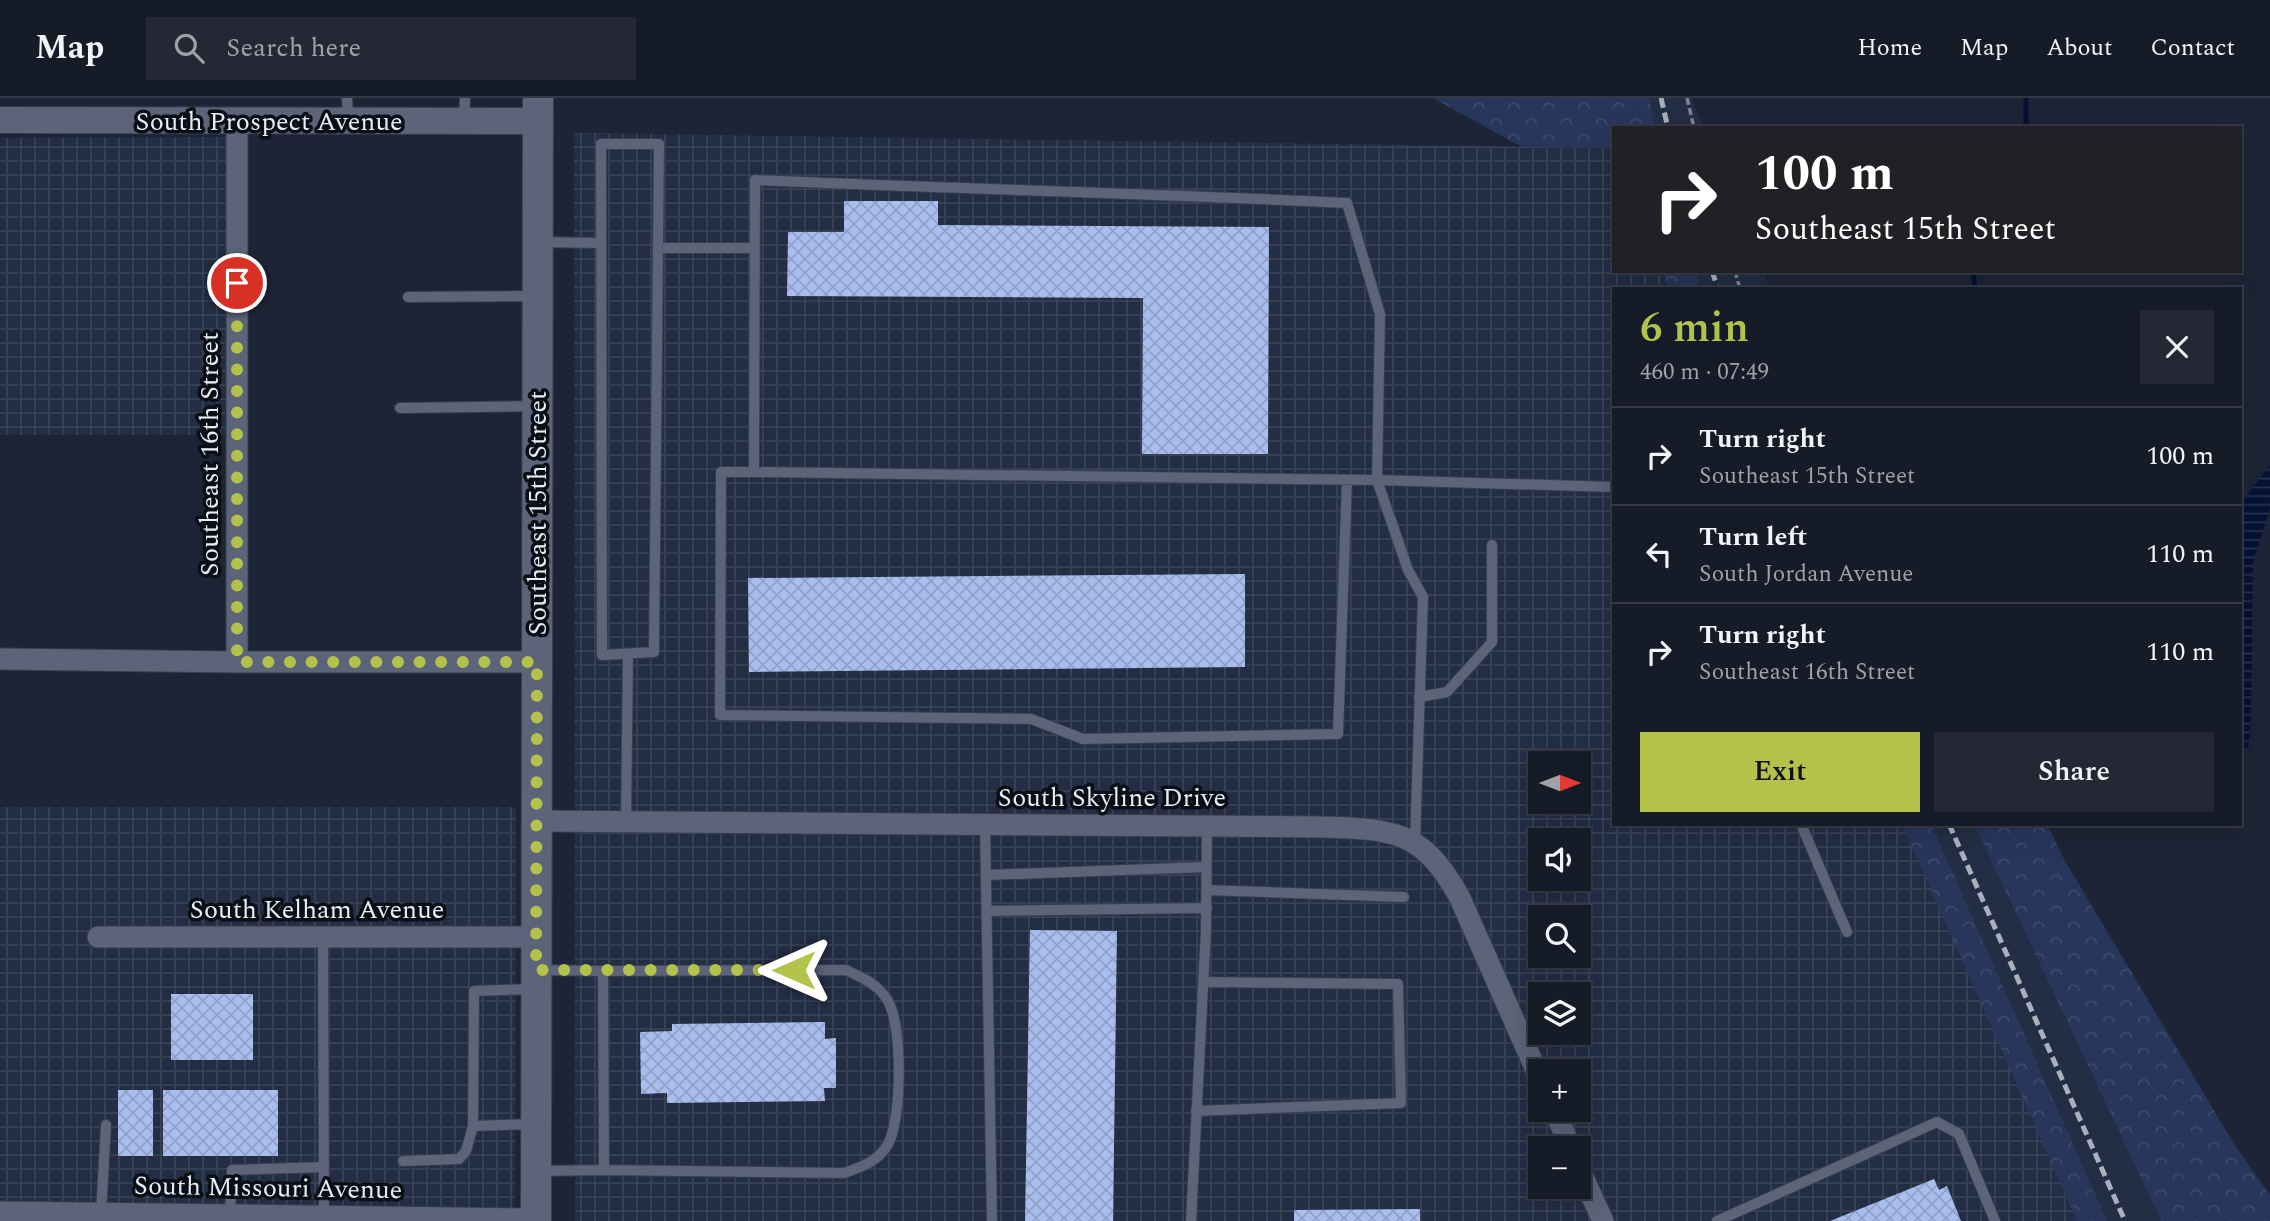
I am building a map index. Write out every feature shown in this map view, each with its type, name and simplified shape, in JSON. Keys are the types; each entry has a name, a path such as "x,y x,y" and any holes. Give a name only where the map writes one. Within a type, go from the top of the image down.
{"main road":[{"name":"Southeast 15th Street","path":"536,1220 538,109"}],"street":[{"name":"South Prospect Avenue","path":"0,120 237,121 348,109 538,109"},
{"name":"Southeast 16th Street","path":"237,121 237,662"},
{"path":"0,659 537,662"},
{"name":"South Skyline Drive","path":"536,821 1362,828 1392,834 1415,843 1439,864 1459,896 1531,1059"},
{"name":"South Kelham Avenue","path":"99,937 536,937"},
{"path":"1591,1195 1603,1221"},
{"name":"South Missouri Avenue","path":"0,1212 536,1220"}],"lane":[{"path":"601,144 659,144 658,248 654,652 602,655 599,243 601,144"},
{"path":"754,472 755,180 982,191 1347,202 1380,314 1377,480 1408,570 1423,597 1415,843"},
{"path":"538,242 599,243"},
{"path":"658,248 755,248"},
{"path":"408,297 538,296"},
{"path":"400,408 537,406"},
{"path":"1347,480 1338,734 1083,739 1031,719 720,715 721,472 1377,480 1612,487"},
{"path":"1419,697 1447,692 1492,642 1492,545"},
{"path":"626,822 628,654"},
{"path":"985,824 992,1221"},
{"path":"1191,1221 1207,908 1207,826"},
{"path":"1802,826 1847,932"},
{"path":"986,875 1206,867"},
{"path":"1206,890 1404,897"},
{"path":"987,911 1207,908"},
{"path":"323,937 324,1215"},
{"path":"403,1161 459,1159 466,1151 473,1126 474,991 603,971 846,970 872,981 889,1002 896,1030 899,1071 895,1119 888,1144 870,1164 844,1173 536,1171"},
{"path":"603,971 604,1170"},
{"path":"1196,1111 1401,1103 1398,984 1204,982"},
{"path":"1717,1221 1937,1122 1959,1134 1995,1221"},
{"path":"473,1126 535,1124"},
{"path":"101,1214 106,1125"},
{"path":"222,1216 232,1170 324,1167"}],"path":[{"path":"1687,98 1694,126"}],"shaded area":[{"path":"1649,98 1691,98 1703,126 1655,126"},
{"path":"574,133 1612,148 1612,273 1664,273 1668,287 1612,287 1612,826 1905,826 2081,1221 575,1221"},
{"path":"227,137 225,435 0,435 0,138"},
{"path":"1696,273 1764,273 1769,287 1700,287"},
{"path":"2270,465 2270,508 2253,563 2251,717 2249,745 2242,753 2242,506 2244,499"},
{"path":"0,807 516,807 515,1221 0,1221"},
{"path":"1919,826 1975,826 2161,1221 2082,1221"}],"green space":[{"path":"1433,98 1649,98 1655,126 1612,126 1612,148 1522,147"},
{"path":"1664,273 1696,273 1700,287 1668,287"},
{"path":"1903,826 1932,826 2107,1221 2077,1221"},
{"path":"1975,826 2048,826 2065,861 2234,1144 2270,1195 2270,1221 2161,1221"}],"building":[{"path":"844,201 938,201 938,225 1269,227 1268,454 1142,454 1143,298 787,296 788,232 844,232"},
{"path":"1245,574 1245,667 749,672 748,578"},
{"path":"1030,930 1117,931 1113,1221 1025,1221"},
{"path":"171,994 253,994 253,1060 171,1060"},
{"path":"825,1022 825,1039 836,1038 836,1088 824,1088 825,1101 667,1103 667,1093 641,1094 640,1032 672,1031 672,1024"},
{"path":"118,1090 153,1090 153,1156 118,1156"},
{"path":"163,1090 278,1090 278,1156 163,1156"},
{"path":"1934,1179 1939,1190 1947,1186 1961,1221 1830,1221"},
{"path":"1420,1209 1420,1221 1294,1221 1294,1210"}],"waterway":[{"path":"2026,98 2026,126"},
{"path":"1973,273 1975,287"}],"railway":[{"path":"1661,98 1668,126"},
{"path":"1713,273 1717,287"},
{"path":"1950,826 2125,1221"}],"route":[{"path":"237,283 237,662 537,662 536,970 794,970"}]}
